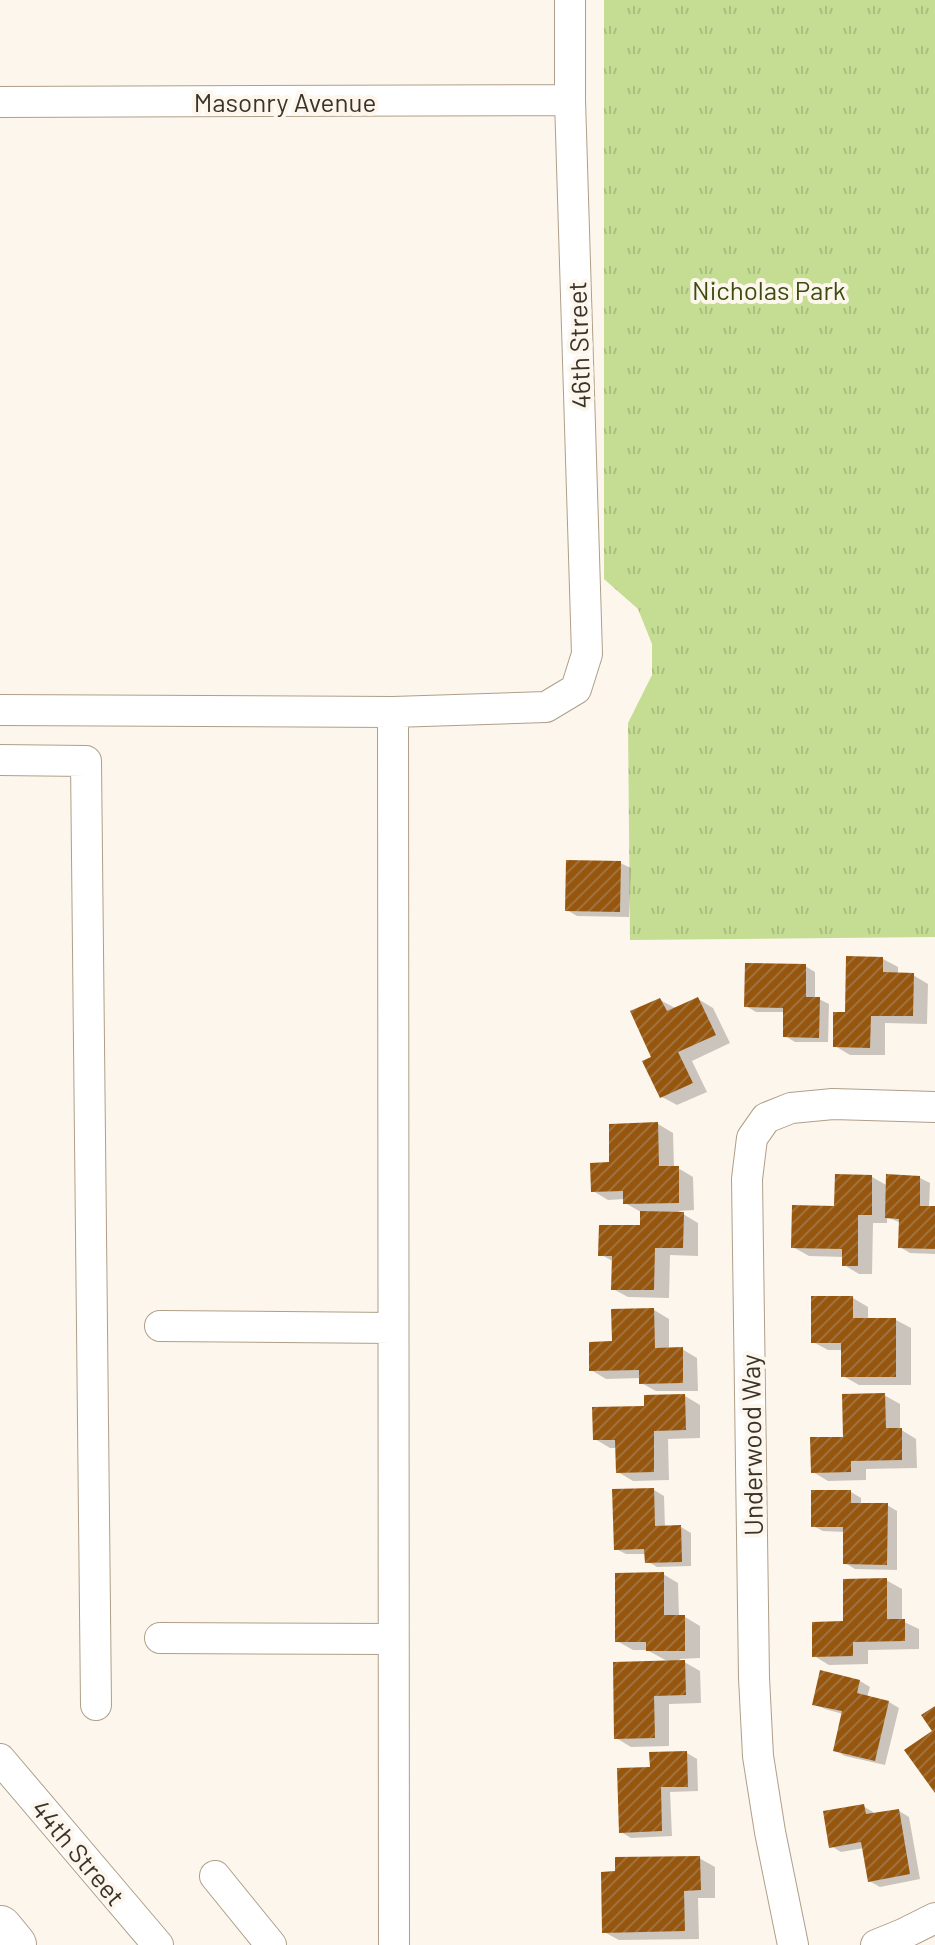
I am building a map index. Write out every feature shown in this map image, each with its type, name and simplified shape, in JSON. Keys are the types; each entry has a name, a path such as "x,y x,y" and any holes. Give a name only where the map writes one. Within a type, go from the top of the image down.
{"highway":[{"path":"0,1928 14,1945"}],"street":[{"name":"46th Street","path":"393,712 546,707 576,689 587,654 570,100 570,0"},
{"name":"Masonry Avenue","path":"0,102 570,100"},
{"path":"0,710 393,712 394,1945"},
{"path":"0,760 86,761 96,1705"},
{"name":"Underwood Way","path":"793,1945 758,1756 754,1678 747,1179 752,1138 766,1118 791,1108 833,1104 935,1107"},
{"path":"160,1326 393,1328"},
{"path":"160,1638 393,1639"},
{"name":"44th Street","path":"0,1759 158,1945"},
{"path":"215,1876 271,1945"},
{"path":"876,1945 935,1918"}],"green space":[{"name":"Nicholas Park","path":"604,0 935,0 935,937 630,940 628,723 652,675 652,644 638,609 604,579"}],"building":[{"path":"566,860 621,861 620,912 565,911"},
{"path":"846,956 883,957 883,972 914,973 913,1016 871,1016 870,1048 833,1047 833,1012 845,1012"},
{"path":"745,963 806,964 806,997 820,997 819,1038 783,1037 783,1008 744,1007"},
{"path":"698,997 716,1035 678,1052 693,1083 660,1098 642,1061 651,1057 630,1011 660,998 667,1011"},
{"path":"658,1122 659,1166 679,1166 679,1203 623,1204 623,1191 591,1192 590,1163 609,1162 609,1124"},
{"path":"835,1174 872,1175 872,1215 858,1215 858,1266 842,1266 842,1249 791,1248 792,1205 834,1206"},
{"path":"886,1174 920,1176 920,1206 935,1206 935,1249 898,1248 899,1219 885,1218"},
{"path":"640,1211 684,1212 683,1248 655,1248 654,1290 611,1290 612,1256 598,1256 599,1225 640,1225"},
{"path":"811,1296 853,1296 853,1318 896,1318 896,1377 841,1377 841,1343 811,1343"},
{"path":"654,1308 655,1348 683,1347 683,1383 639,1384 639,1370 589,1371 589,1342 612,1341 611,1309"},
{"path":"885,1393 886,1428 902,1428 902,1460 851,1461 851,1472 811,1473 810,1437 843,1437 842,1394"},
{"path":"685,1394 686,1430 654,1431 654,1472 616,1473 615,1440 593,1440 592,1407 644,1406 644,1395"},
{"path":"654,1488 655,1526 681,1525 682,1562 645,1563 644,1549 614,1550 612,1489"},
{"path":"811,1490 851,1490 851,1503 888,1503 887,1565 843,1564 843,1527 811,1527"},
{"path":"664,1572 664,1615 685,1615 685,1651 646,1651 646,1642 615,1642 615,1573"},
{"path":"887,1578 887,1619 905,1619 905,1641 853,1642 853,1656 812,1657 812,1622 843,1621 843,1579"},
{"path":"685,1660 686,1695 654,1696 655,1738 614,1739 613,1662"},
{"path":"820,1670 860,1680 857,1693 889,1701 875,1761 833,1751 842,1711 812,1705"},
{"path":"935,1706 935,1793 904,1750 932,1731 921,1715"},
{"path":"687,1751 688,1787 661,1787 662,1831 619,1833 617,1768 650,1767 649,1752"},
{"path":"864,1804 866,1814 899,1809 910,1874 868,1882 861,1842 829,1848 823,1811"},
{"path":"700,1856 701,1890 684,1891 685,1931 602,1933 601,1872 615,1871 615,1857"}]}
